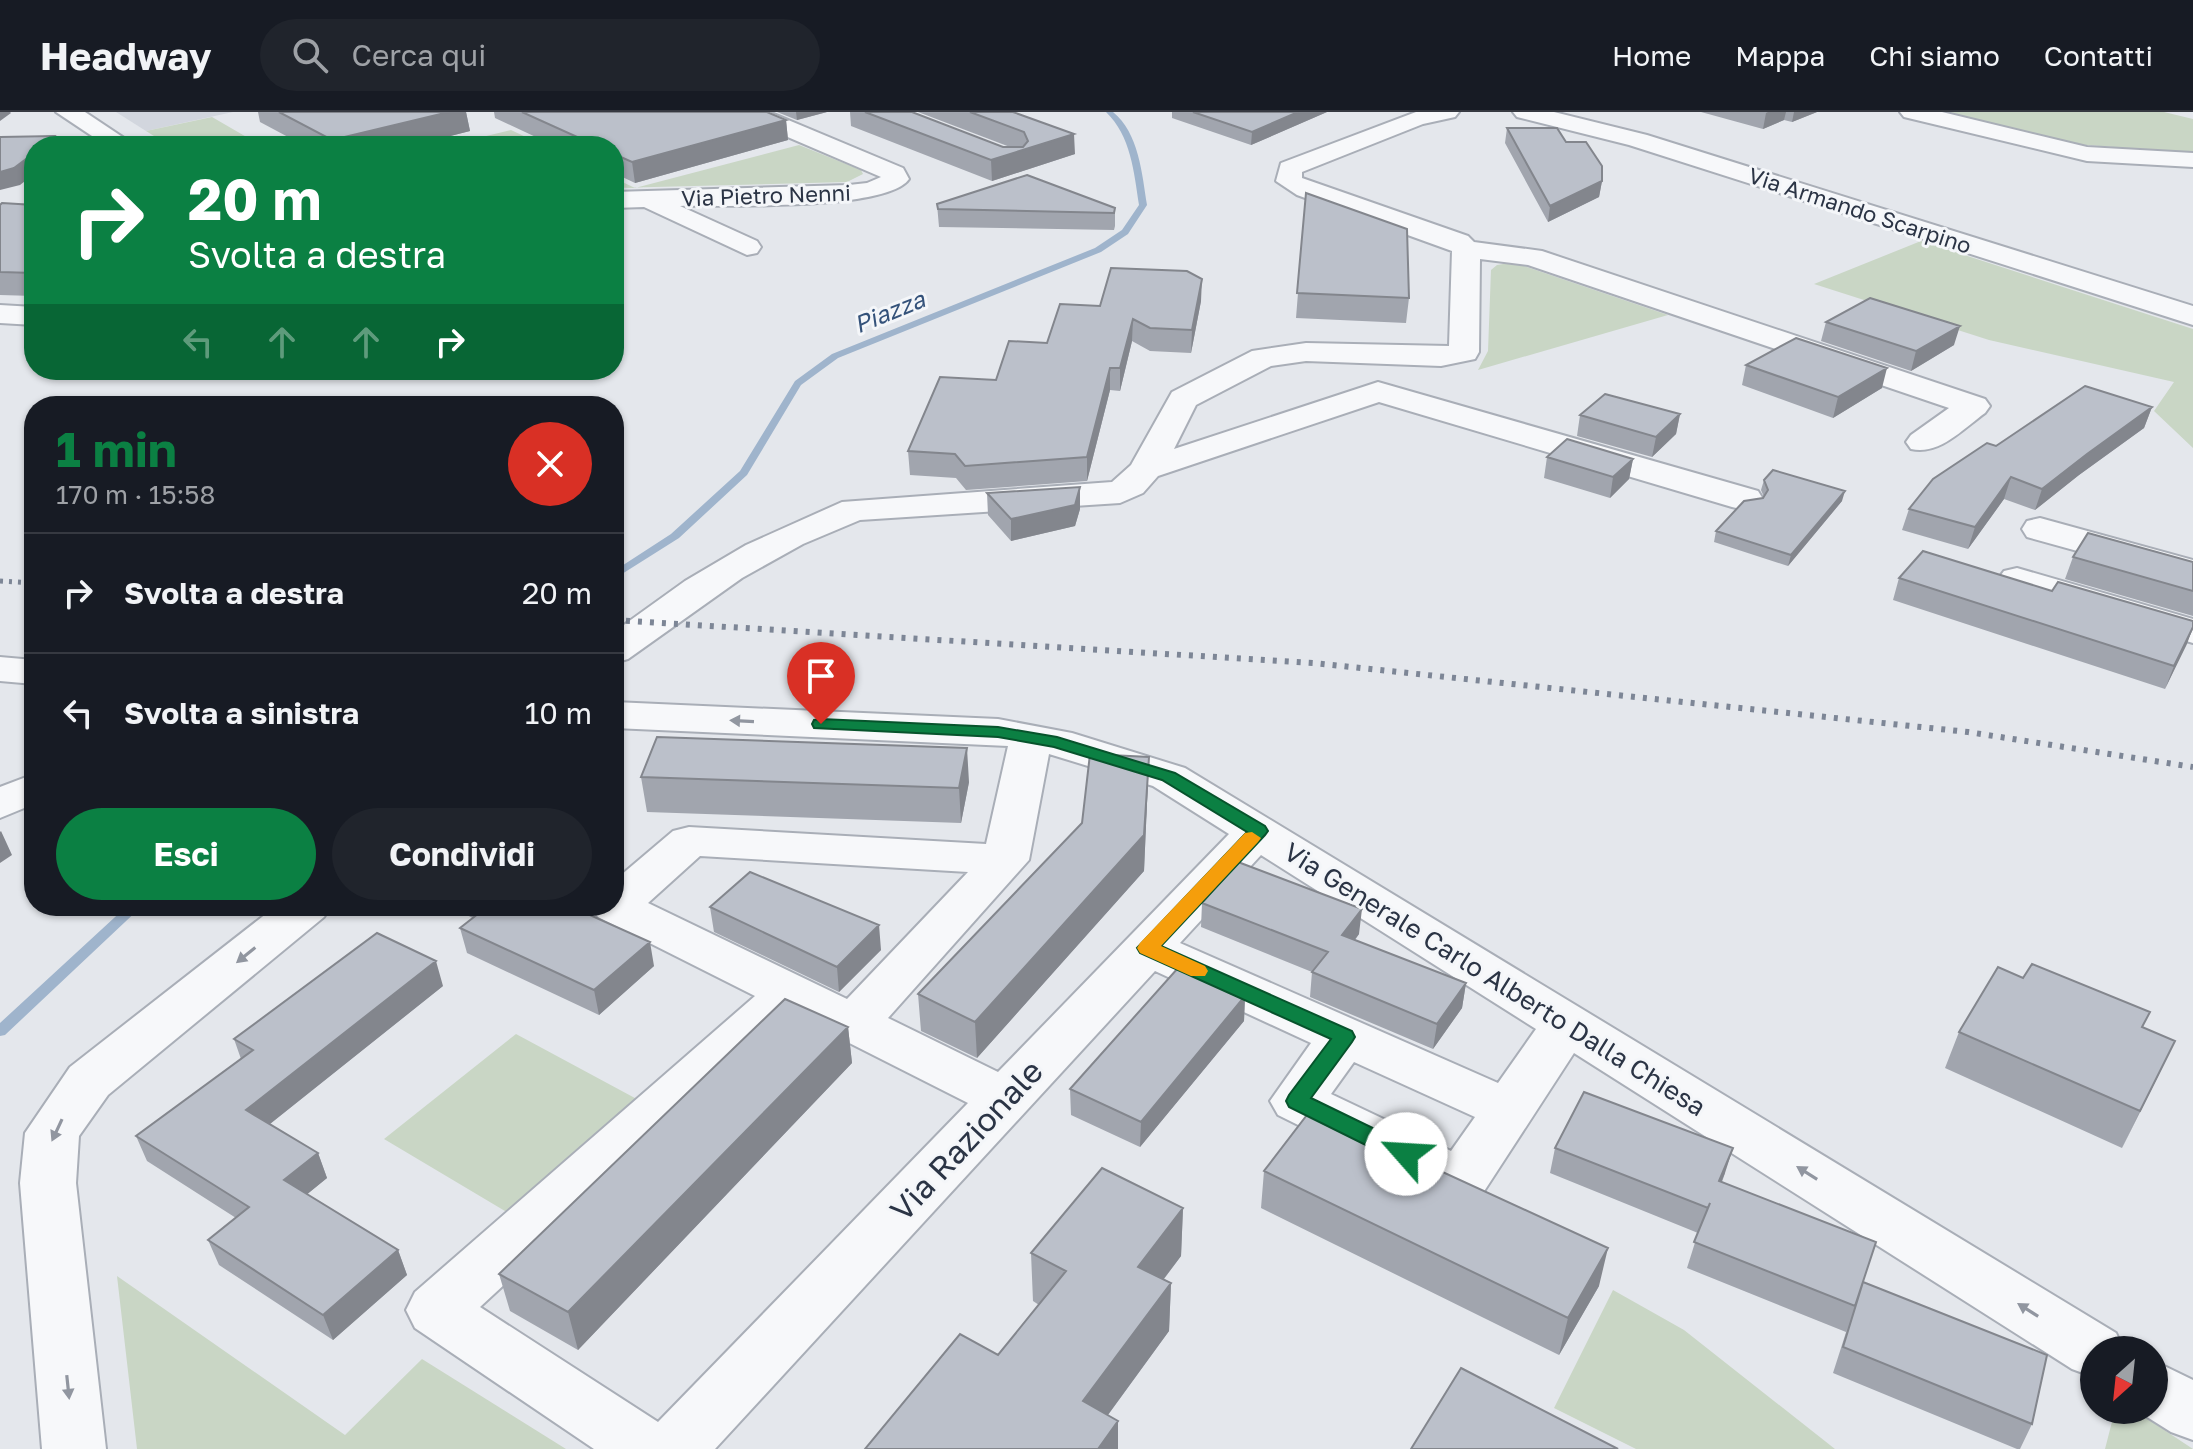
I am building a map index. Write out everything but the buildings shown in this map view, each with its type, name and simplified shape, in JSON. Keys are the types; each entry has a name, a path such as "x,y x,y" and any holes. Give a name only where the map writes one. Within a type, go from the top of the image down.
{"street":[{"path":"68,112 108,136"},
{"name":"Via Pietro Nenni","path":"624,200 849,193 873,190 896,179 894,173 749,112"},
{"name":"Via Armando Scarpino","path":"1525,112 1638,140 2193,316"},
{"name":"Via Armando Scarpino","path":"1572,112 1668,138 2193,303"},
{"path":"1912,112 2087,154 2193,160"},
{"path":"1430,114 1290,168 1289,181 1306,190 1458,242 1466,249 1532,257 1974,406 1923,442"},
{"path":"796,131 838,120"},
{"path":"646,199 747,247"},
{"path":"624,644 709,581 831,518 886,506 1120,492 1131,486 1146,469 1183,399 1263,358 1306,352 1441,357 1464,352 1466,249"},
{"path":"0,314 24,315"},
{"path":"1146,469 1378,392 1745,499"},
{"path":"2040,529 2193,572"},
{"path":"2017,579 2193,631"},
{"path":"0,669 24,671"},
{"name":"Via Generale Carlo Alberto Dalla Chiesa","path":"624,715 998,732 1057,742 1169,777 2080,1342"},
{"path":"854,1023 1006,860 1031,738"},
{"path":"0,804 24,792"},
{"name":"Via Razionale","path":"674,1449 1258,831"},
{"path":"624,898 689,841 1006,860"},
{"path":"624,910 1005,1098"},
{"path":"74,1449 48,1183 52,1133 89,1081 295,916"},
{"path":"1147,948 1509,1110"},
{"path":"646,1449 436,1310 791,992"},
{"path":"1344,1037 1297,1101 1461,1181 1567,1023"},
{"path":"2168,1397 2193,1413"}],"shaded area":[{"path":"116,112 233,112 146,131"}],"green space":[{"path":"1942,112 2164,112 2193,119 2193,153 2074,144"},
{"path":"212,117 245,136 154,136 146,131"},
{"path":"511,130 524,136 486,136"},
{"path":"799,145 861,170 863,174 847,182 637,187"},
{"path":"1921,241 2193,329 2193,448 2154,411 2174,382 1989,340 1814,284"},
{"path":"1509,263 1668,315 1478,370 1488,351 1491,270 1497,265"},
{"path":"516,1034 659,1111 530,1226 384,1139"},
{"path":"117,1276 345,1435 422,1359 566,1449 137,1449"},
{"path":"1613,1290 1684,1330 1835,1449 1636,1449 1554,1408"},
{"path":"2111,1424 2155,1424 2193,1449 2105,1449"}],"waterway":[{"name":"Piazza","path":"624,569 675,536 744,473 798,383 835,356 1098,250 1125,232 1143,205 1129,141 1124,128 1109,112"},
{"name":"Piazza","path":"0,1031 124,916"}],"railway":[{"path":"0,581 24,582"},
{"path":"624,621 1313,663 1968,732 2193,767"}],"slow traffic":[{"path":"1198,971 1147,948 1252,838"}],"route":[{"path":"821,724 998,732 1057,742 1169,777 1258,831 1147,948 1344,1037 1297,1101 1406,1154"}]}
